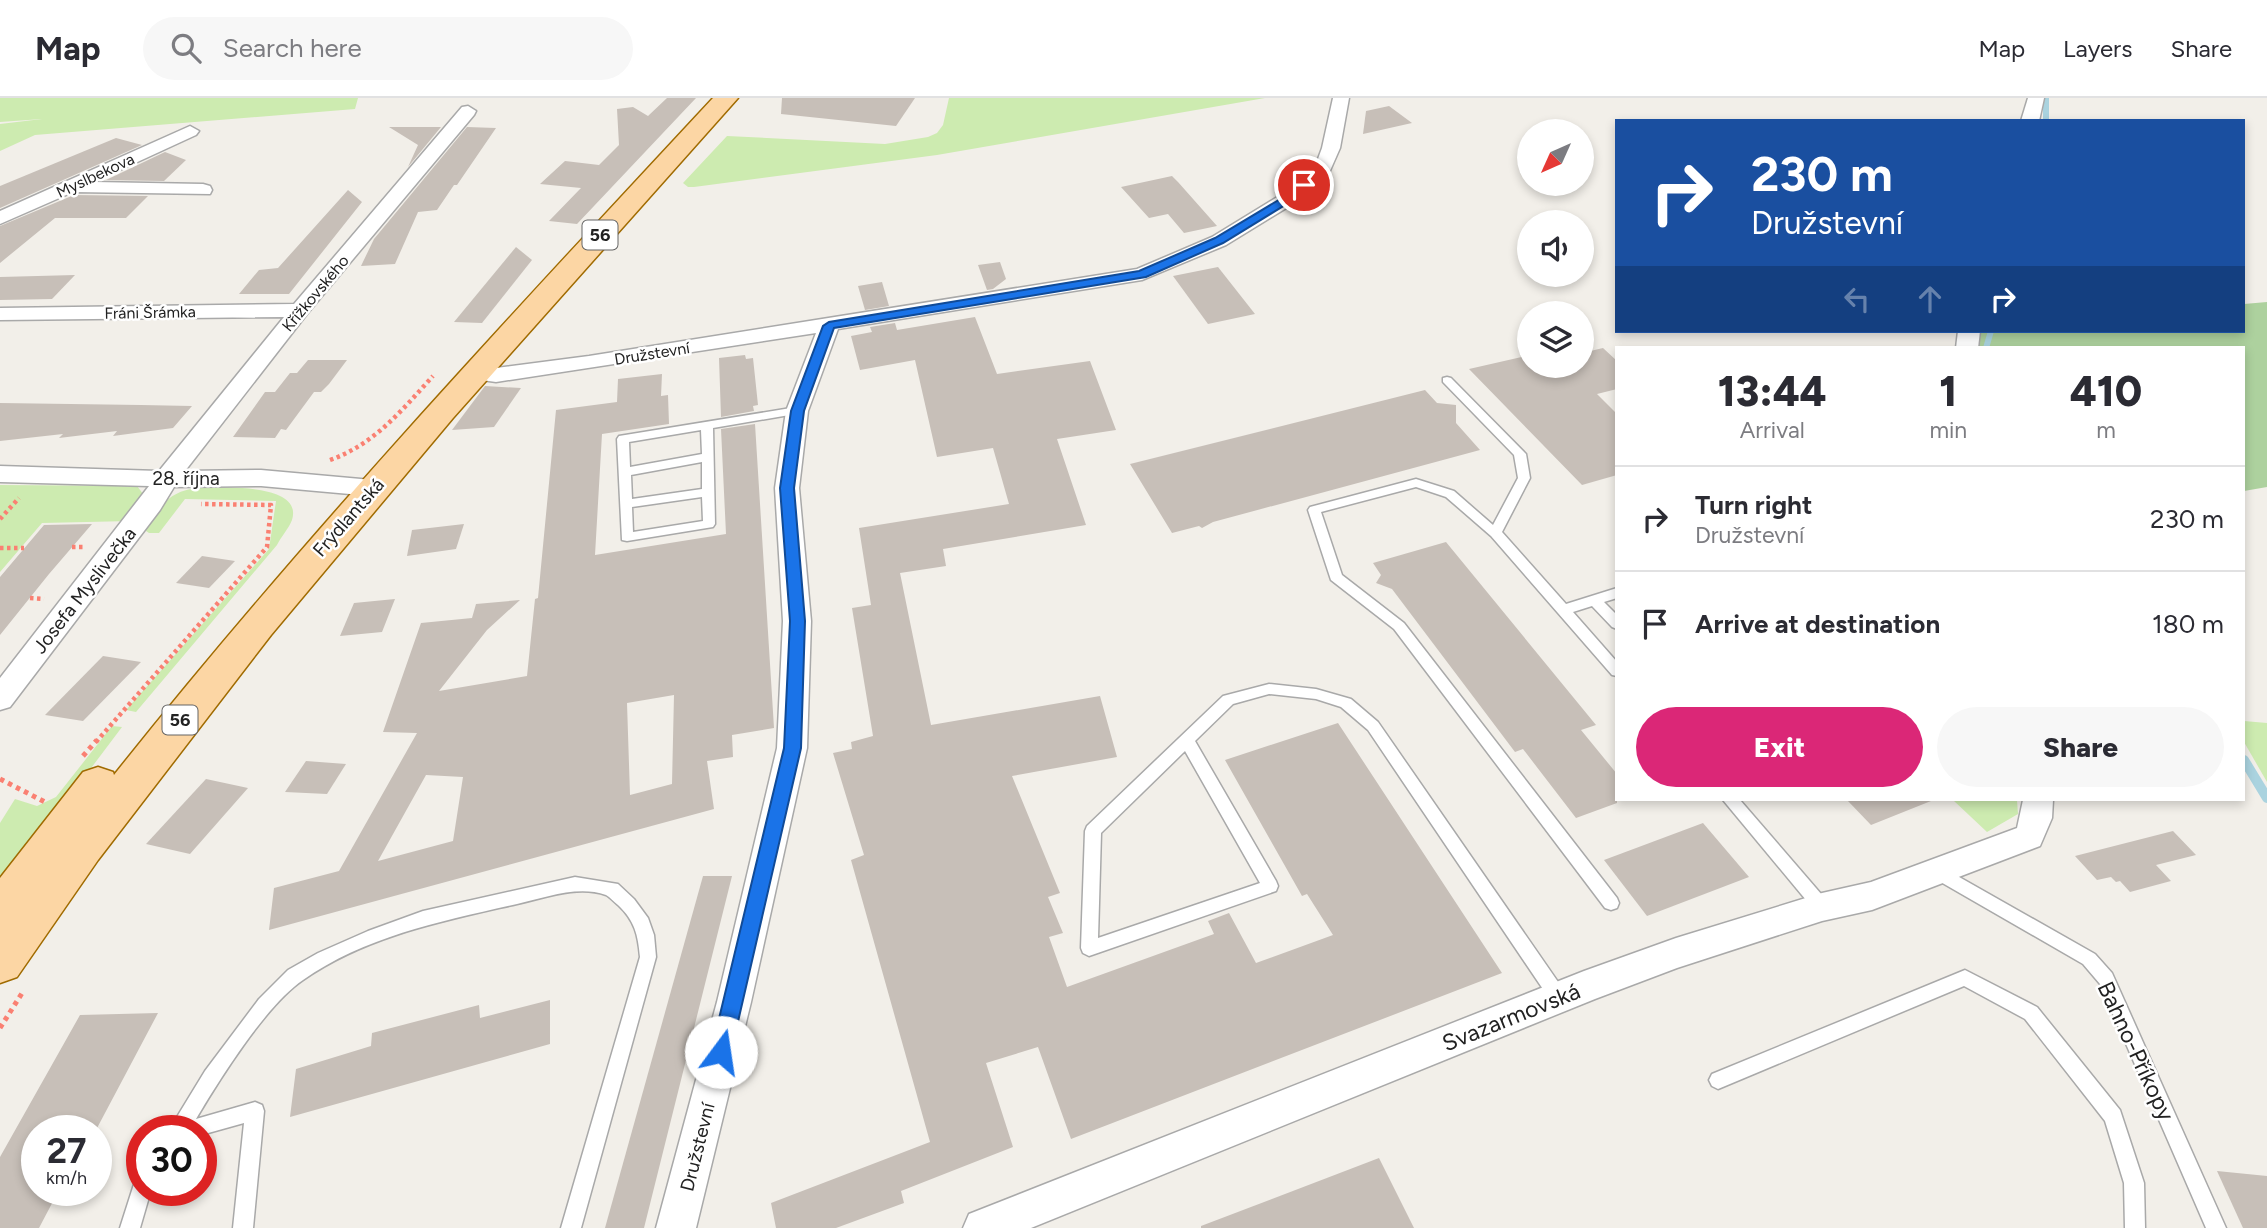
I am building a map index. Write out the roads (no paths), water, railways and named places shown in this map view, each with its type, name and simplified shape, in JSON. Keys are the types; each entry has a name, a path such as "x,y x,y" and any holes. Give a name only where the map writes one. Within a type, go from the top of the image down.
{"main road":[{"name":"Frýdlantská","path":"0,962 95,830 451,374 710,98"},
{"name":"Frýdlantská","path":"0,913 65,825 286,556 362,487 475,373 726,98"}],"street":[{"name":"Družstevní","path":"475,373 496,375 589,363 1142,274 1219,241 1286,200 1323,169 1331,148 1341,98"},
{"path":"2031,119 2036,98"},
{"name":"Křížkovského","path":"166,479 300,310 468,111"},
{"name":"Myslbekova","path":"0,218 190,131"},
{"path":"70,187 203,190"},
{"name":"Fráni Šrámka","path":"0,314 300,310"},
{"name":"Družstevní","path":"676,1228 734,1002 792,748 797,621 787,488 797,411 829,326"},
{"name":"28. října","path":"0,474 166,479 261,478 362,487"},
{"name":"Josefa Myslivečka","path":"0,699 151,504 166,479"},
{"name":"Svazarmovská","path":"983,1228 1676,953 1822,907 1872,896 2029,837 2037,809"}],"lane":[{"path":"1447,380 1520,454 1524,478 1495,533"},
{"path":"707,425 709,524 627,537 624,439 707,425 797,411"},
{"path":"625,472 708,457"},
{"path":"1611,902 1399,626 1336,577 1314,510 1416,483 1450,494 1495,533 1615,669"},
{"path":"626,504 708,492"},
{"path":"1563,610 1615,594"},
{"path":"1595,600 1615,622"},
{"path":"1187,740 1270,886 1089,948 1093,831 1187,740 1228,701 1269,689 1316,694 1346,703 1373,726 1559,998"},
{"path":"1737,801 1822,907"},
{"name":"Bahno-Příkopy","path":"1938,872 2089,959 2106,979 2216,1228"},
{"path":"187,1115 211,1077 265,1005 294,976 324,958 423,918 575,884 612,889 640,918 646,935 648,957 571,1228"},
{"path":"1718,1080 1965,978 2031,1013 2113,1116 2134,1183 2135,1228"},
{"path":"217,1122 255,1111 243,1228"},
{"path":"130,1228 137,1206"}],"waterway":[{"path":"2046,98 2046,119"},
{"path":"1987,346 1990,333"},
{"path":"2245,762 2267,798"}]}
